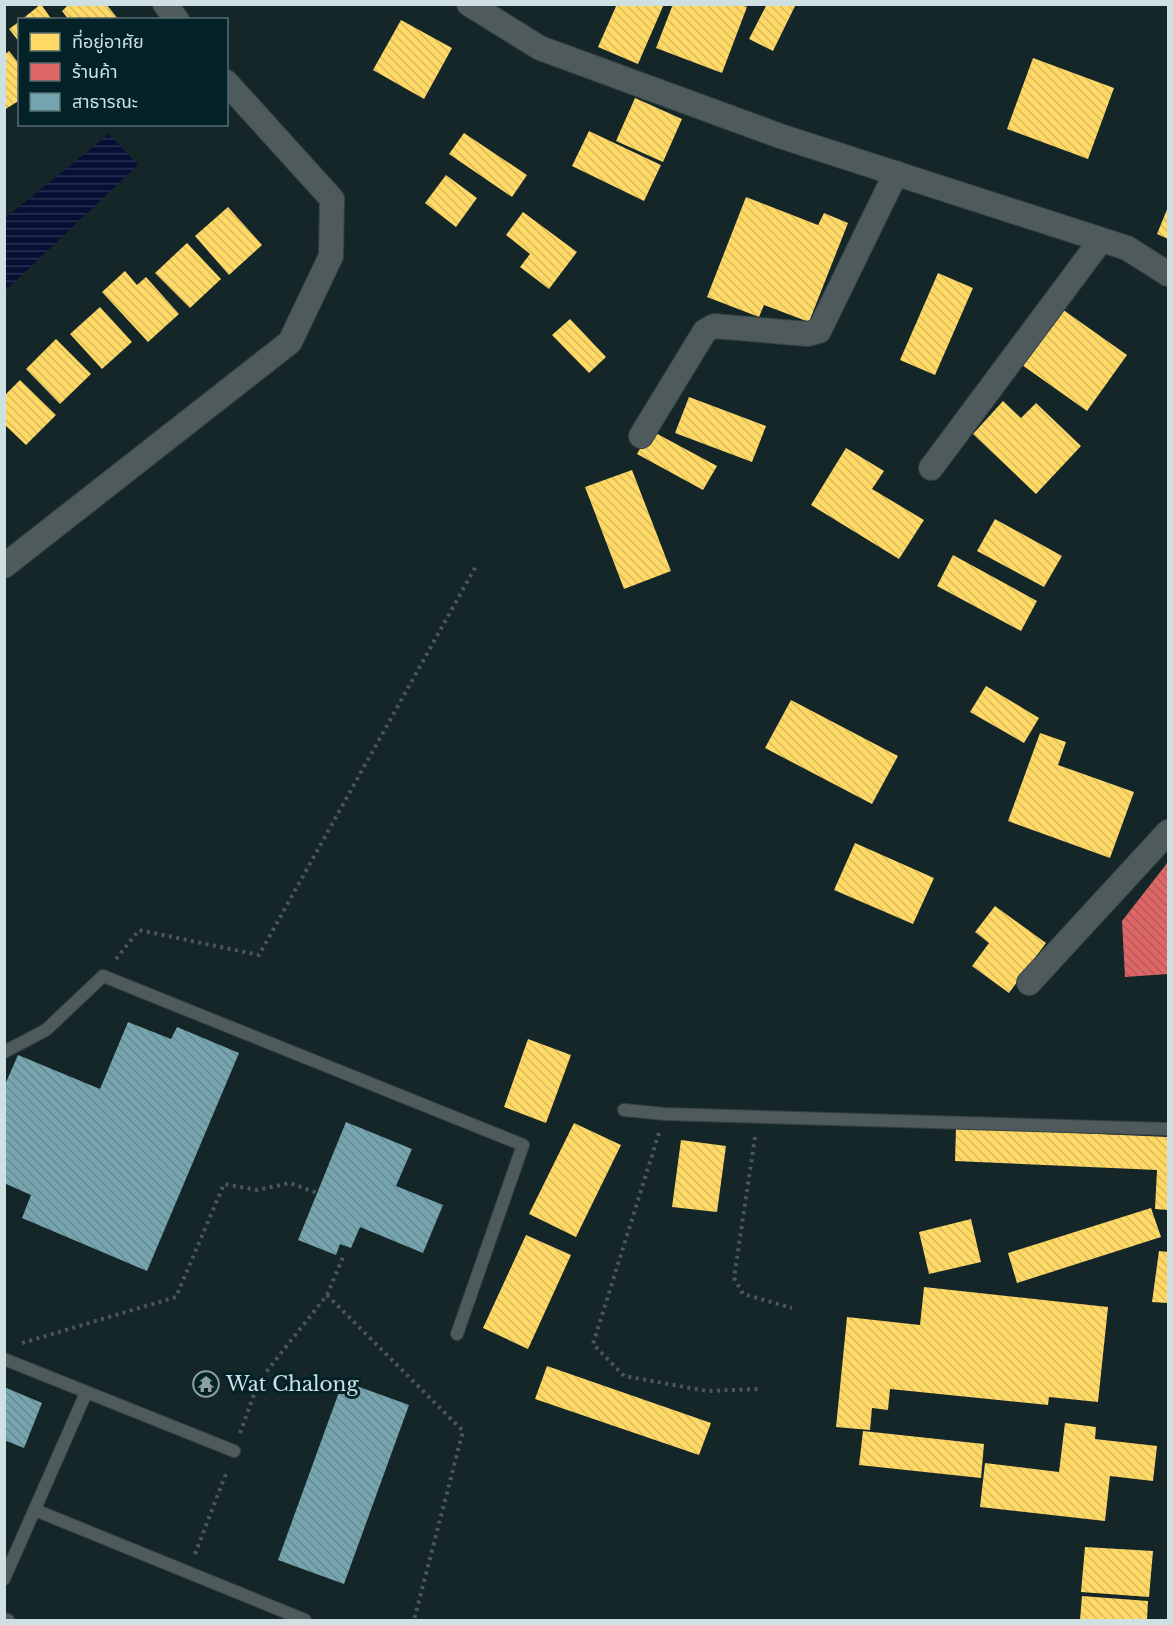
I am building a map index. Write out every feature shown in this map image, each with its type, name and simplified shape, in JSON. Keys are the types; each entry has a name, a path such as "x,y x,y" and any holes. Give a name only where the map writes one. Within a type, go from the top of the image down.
{"street":[{"path":"165,4 176,18"},
{"path":"469,4 540,48 780,136 1127,248 1168,274"},
{"path":"4,566 290,342 331,256 332,200 228,84"},
{"path":"640,436 705,330 714,326 808,333 819,331 896,173"},
{"path":"931,468 1101,240"},
{"path":"1029,983 1168,832"}],"lane":[{"path":"4,1052 46,1030 103,976 523,1144 457,1334"},
{"path":"624,1110 1168,1129"},
{"path":"4,1359 234,1451"},
{"path":"4,1579 87,1392"},
{"path":"35,1510 305,1620"},
{"path":"269,1620 275,1608"}],"path":[{"path":"103,976 139,930 260,955 476,566"},
{"path":"665,1113 593,1344 624,1376 707,1391 759,1389"},
{"path":"758,1114 734,1278 743,1294 792,1308"},
{"path":"16,1345 176,1297 224,1184 257,1190 290,1183 317,1192"},
{"path":"188,1573 259,1381 327,1295 343,1257"},
{"path":"327,1295 463,1431 414,1620"}],"water":[{"path":"109,134 138,165 5,291 5,218"}],"building: ที่อยู่อาศัย":[{"path":"41,4 51,18 24,18"},
{"path":"69,4 106,4 117,18 67,18 62,11"},
{"path":"617,4 664,4 638,64 598,47"},
{"path":"673,4 739,4 747,7 722,73 656,48"},
{"path":"767,4 796,4 773,51 749,39"},
{"path":"401,20 452,48 424,99 373,70"},
{"path":"18,22 18,40 9,29"},
{"path":"9,51 18,62 18,101 4,110 4,55"},
{"path":"1033,58 1114,88 1088,159 1007,129"},
{"path":"635,98 682,119 663,162 616,141"},
{"path":"589,131 661,165 644,201 572,166"},
{"path":"464,133 527,175 512,197 449,154"},
{"path":"446,175 477,198 456,227 425,203"},
{"path":"746,197 818,225 824,213 848,223 809,322 764,305 759,317 707,297"},
{"path":"228,207 262,245 229,275 195,236"},
{"path":"1168,207 1168,239 1157,234"},
{"path":"523,212 577,252 549,289 520,267 530,254 506,235"},
{"path":"187,243 221,279 190,308 155,273"},
{"path":"125,271 137,285 146,277 179,314 148,342 102,292"},
{"path":"938,273 973,288 935,375 900,360"},
{"path":"100,307 132,342 102,369 70,334"},
{"path":"1062,309 1127,355 1087,411 1022,365"},
{"path":"570,319 606,357 589,373 552,335"},
{"path":"56,339 91,374 60,404 26,369"},
{"path":"20,380 56,415 26,445 4,424 4,396"},
{"path":"689,397 766,426 752,462 675,433"},
{"path":"1003,401 1021,418 1036,403 1081,446 1036,494 973,434"},
{"path":"650,430 717,466 703,490 637,454"},
{"path":"846,448 884,471 872,489 924,520 899,559 811,505"},
{"path":"632,470 671,571 624,589 585,487"},
{"path":"995,519 1062,556 1044,587 977,551"},
{"path":"953,555 1037,601 1021,631 937,586"},
{"path":"986,686 1039,718 1024,743 970,712"},
{"path":"791,700 898,756 872,804 765,748"},
{"path":"1040,733 1066,742 1058,765 1134,792 1110,858 1008,821"},
{"path":"855,843 934,878 913,924 834,890"},
{"path":"995,906 1046,943 1009,993 972,966 989,943 975,932"},
{"path":"528,1039 571,1055 546,1123 504,1107"},
{"path":"574,1123 621,1145 576,1237 529,1214"},
{"path":"956,1128 1168,1137 1168,1210 1155,1209 1157,1170 955,1161"},
{"path":"681,1140 726,1146 717,1212 672,1207"},
{"path":"1151,1208 1161,1237 1017,1283 1008,1253"},
{"path":"971,1219 981,1262 929,1274 919,1232"},
{"path":"526,1235 571,1255 528,1349 483,1328"},
{"path":"1159,1251 1168,1252 1168,1303 1152,1302"},
{"path":"924,1287 1108,1307 1098,1402 1049,1397 1048,1405 890,1389 888,1410 872,1408 870,1430 836,1427 847,1317 920,1325"},
{"path":"547,1366 711,1423 699,1455 535,1399"},
{"path":"1065,1423 1096,1427 1095,1439 1157,1446 1153,1481 1110,1476 1105,1521 980,1507 985,1463 1059,1472"},
{"path":"863,1431 984,1444 981,1478 859,1465"},
{"path":"1085,1547 1153,1551 1149,1597 1081,1592"},
{"path":"1082,1596 1148,1601 1147,1620 1080,1620"}],"building: ร้านค้า":[{"path":"1168,862 1168,974 1125,977 1122,921"}],"building: สาธารณะ":[{"path":"128,1022 171,1039 177,1027 239,1053 147,1271 22,1218 31,1195 4,1183 4,1087 18,1055 100,1089"},
{"path":"346,1122 412,1149 396,1186 443,1205 423,1253 360,1227 351,1248 340,1244 336,1255 298,1240"},
{"path":"343,1381 409,1405 344,1584 278,1560"},
{"path":"4,1387 42,1403 24,1448 4,1440"}],"place":[{"name":"Wat Chalong","path":"206,1384"}]}
